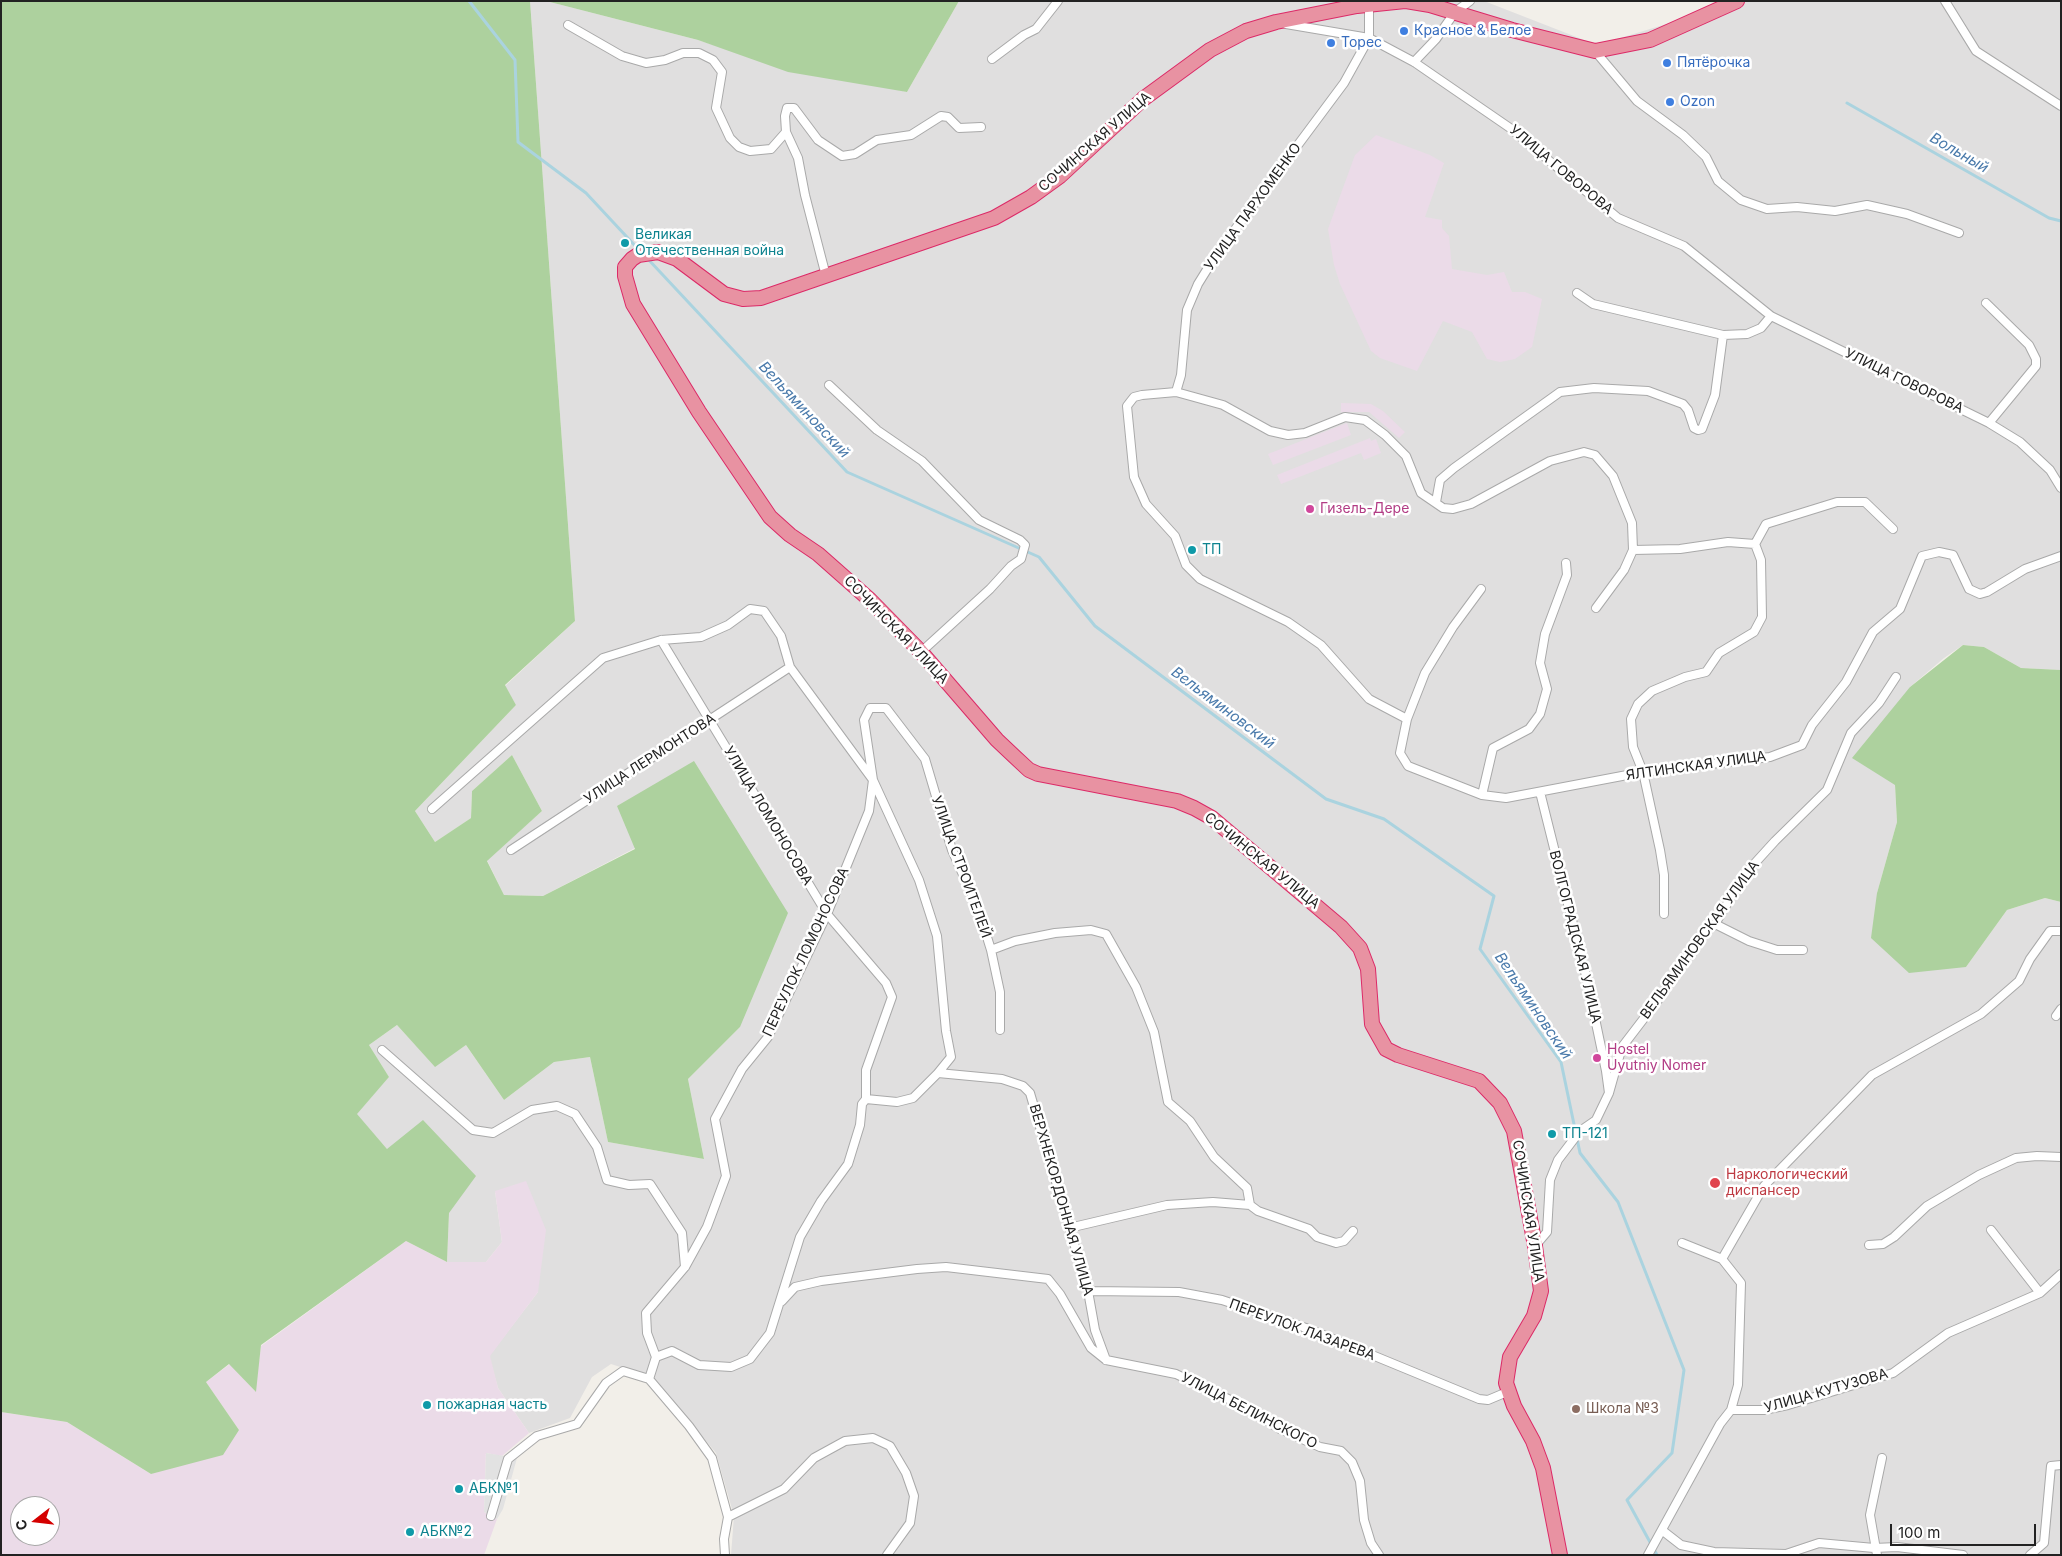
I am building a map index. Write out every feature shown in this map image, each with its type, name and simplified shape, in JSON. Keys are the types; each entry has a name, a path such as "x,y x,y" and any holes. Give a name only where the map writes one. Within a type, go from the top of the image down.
{"highway":[{"name":"СОЧИНСКАЯ УЛИЦА","path":"1560,1555 1542,1468 1533,1441 1508,1392 1506,1383 1510,1357 1534,1316 1541,1291 1535,1246 1514,1131 1506,1113 1487,1088 1479,1081 1398,1055 1381,1044 1372,1024 1368,969 1360,948 1342,928 1212,818 1194,808 1132,792 1067,782 1029,770 997,740 921,652 870,600 818,554 790,535 770,517 699,412 633,304 627,289 625,267 644,253 658,252 677,259 724,294 743,300 761,298 994,218 1031,197 1060,176 1142,99 1210,50 1246,31 1276,22 1359,4 1405,1 1430,5 1512,30 1595,51 1650,40 1737,1"}],"street":[{"path":"992,59 1024,35 1036,29 1058,1"},
{"path":"1414,62 1436,39 1456,12 1470,1"},
{"path":"1945,1 1976,51 2061,106"},
{"path":"1359,4 1369,38"},
{"name":"УЛИЦА ГОВОРОВА","path":"1276,22 1369,38 1414,62 1510,128 1618,218 1684,246 1771,316 1989,423 2020,442 2050,470 2061,488"},
{"path":"568,25 622,56 646,63 691,53 699,53 713,60 722,72 716,108 730,138 739,148 750,151 771,149 786,132"},
{"name":"УЛИЦА ПАРХОМЕНКО","path":"1176,392 1181,375 1187,310 1198,284 1216,255 1344,83 1369,38"},
{"path":"1595,51 1637,101 1683,135 1706,157 1718,181 1741,200 1767,209 1797,208 1835,211 1867,205 1907,214 1959,233"},
{"path":"826,276 805,196 798,158 786,132 784,116 787,108 794,108 818,140 842,156 855,154 877,140 911,135 941,116 948,117 960,128 981,127"},
{"path":"1577,293 1594,304 1723,335 1747,334 1761,328 1771,316"},
{"path":"1986,303 2029,345 2036,359 2036,366 1989,423"},
{"path":"1436,502 1440,480 1560,392 1594,388 1648,390 1683,404 1688,410 1694,428 1702,429 1715,396 1723,335"},
{"path":"829,385 877,430 922,461 979,520 1020,540 1025,545 1022,557 921,652"},
{"path":"1481,589 1453,627 1426,674 1406,718 1369,699 1321,645 1297,628 1248,601 1200,579 1186,566 1175,536 1146,504 1134,477 1127,406 1134,397 1151,392 1176,392 1223,405 1270,431 1288,435 1305,433 1345,417 1365,420 1385,435 1406,456 1421,493 1443,508 1453,509 1471,504 1550,461 1584,452 1595,455 1613,476 1632,523 1633,550 1624,570 1596,608"},
{"path":"1664,914 1662,858 1643,772 1633,747 1631,719 1638,704 1652,691 1685,677 1706,672 1719,653 1754,632 1762,617 1761,560 1755,544 1766,524 1837,502 1865,502 1894,528"},
{"path":"1633,550 1680,549 1728,542 1755,544"},
{"name":"ЯЛТИНСКАЯ УЛИЦА","path":"1406,718 1400,753 1408,766 1482,794 1506,798 1643,772 1770,757 1802,746 1812,725 1846,682 1873,632 1900,609 1922,556 1939,552 1954,555 1969,589 1980,594 1987,592 2025,569 2061,556"},
{"path":"1482,794 1493,748 1529,729 1540,714 1548,689 1540,663 1545,634 1567,575 1566,563"},
{"path":"432,809 603,658 661,640 701,637 728,624 750,609 764,611 781,636 790,667 873,780 919,880 938,936 946,1031 951,1057 913,1098 897,1102 864,1102"},
{"name":"УЛИЦА ЛОМОНОСОВА","path":"656,1357 672,1351 699,1365 731,1367 750,1359 770,1333 800,1237 821,1201 848,1164 860,1124 864,1102 866,1070 892,997 886,983 827,914 661,640"},
{"name":"УЛИЦА ЛЕРМОНТОВА","path":"511,850 790,667"},
{"name":"ВЕЛЬЯМИНОВСКАЯ УЛИЦА","path":"1609,1093 1622,1047 1658,1000 1699,939 1715,924 1746,874 1775,841 1827,790 1851,733 1879,703 1896,677"},
{"name":"УЛИЦА СТРОИТЕЛЕЙ","path":"873,780 864,720 870,708 886,708 925,759 952,850 978,908 991,950 1000,992 1000,1030"},
{"name":"ПЕРЕУЛОК ЛОМОНОСОВА","path":"656,1357 646,1333 646,1313 685,1267 707,1227 726,1176 715,1119 742,1069 768,1038 827,914 869,811 873,780"},
{"name":"ВОЛГОГРАДСКАЯ УЛИЦА","path":"1540,792 1587,980 1609,1093"},
{"path":"1715,924 1749,941 1777,950 1803,950"},
{"name":"УЛИЦА СТРОИТЕЛЕЙ","path":"991,950 1015,941 1055,933 1091,930 1106,934 1136,987 1154,1032 1168,1102 1190,1121 1214,1157 1247,1188 1250,1205"},
{"path":"1722,1259 1764,1186 1872,1075 1981,1014 2019,981 2030,959 2050,931 2061,930"},
{"path":"382,1050 473,1130 493,1133 532,1110 557,1106 575,1114 597,1147 607,1180 630,1185 650,1184 682,1233 685,1267"},
{"name":"ВЕРХНЕКОРДОННАЯ УЛИЦА","path":"938,1073 1002,1079 1024,1086 1030,1093 1088,1291 1095,1330 1106,1360"},
{"path":"1535,1246 1547,1232 1550,1180 1558,1160 1580,1131 1596,1120 1609,1093"},
{"path":"1869,1245 1882,1244 1894,1237 1927,1206 1979,1175 2016,1158 2037,1156 2061,1157"},
{"path":"1069,1228 1126,1216 1167,1204 1213,1202 1250,1205 1309,1230 1317,1237 1336,1243 1344,1241 1353,1231"},
{"path":"1991,1230 2040,1293"},
{"path":"1648,1555 1663,1531 1720,1424 1731,1410 1738,1385 1741,1282 1722,1259 1682,1243"},
{"path":"781,1302 795,1287 821,1281 917,1269 946,1267 1034,1276 1048,1279 1060,1294 1091,1348 1106,1360"},
{"name":"УЛИЦА КУТУЗОВА","path":"1731,1410 1764,1410 1788,1405 1893,1373 1948,1333 2040,1293 2061,1274"},
{"name":"ПЕРЕУЛОК ЛАЗАРЕВА","path":"1088,1291 1179,1292 1222,1300 1309,1329 1479,1399 1488,1400 1508,1392"},
{"path":"649,1379 656,1357"},
{"name":"УЛИЦА БЕЛИНСКОГО","path":"1106,1360 1176,1374 1243,1406 1280,1429 1320,1447 1341,1451 1352,1462 1360,1481 1364,1520 1371,1543 1379,1555"},
{"path":"491,1516 508,1459 537,1436 577,1424 606,1383 623,1372 649,1379 689,1426 712,1458 728,1517 724,1539 725,1555"},
{"path":"728,1517 784,1489 814,1458 845,1441 873,1438 890,1446 906,1473 914,1496 910,1523 887,1555"},
{"path":"1876,1551 1870,1515 1882,1458"},
{"path":"2030,1555 2044,1543 2051,1466 2061,1465"},
{"path":"1663,1531 1681,1545 1714,1552 1786,1554 1819,1543 1876,1551 1897,1547 1963,1555"}],"shaded area":[{"path":"530,1 546,1 698,40 735,52 907,92 959,1 1484,1 1597,45 1693,16 1722,1 2061,1 2061,670 2021,668 1984,647 1963,645 1944,658 1910,687 1895,785 1897,822 1877,893 1966,967 2007,910 2045,898 2061,902 2061,1555 731,1555 734,1516 716,1453 654,1378 611,1364 592,1377 570,1418 529,1433 498,1388 489,1356 538,1292 495,1191 502,1242 486,1262 447,1262 449,1213 356,1114 389,1077 369,1045 397,1025 435,1066 466,1045 504,1100 554,1062 590,1057 608,1142 704,1159 688,1079 740,1027 635,848 543,896 504,895 487,860 542,811 512,755 472,791 471,818 435,842 415,811 516,705 505,686 575,621"},
{"path":"1376,135 1430,155 1444,163 1425,217 1442,220 1442,228 1449,236 1452,269 1487,275 1504,272 1512,292 1525,292 1542,299 1532,347 1515,359 1500,362 1487,359 1472,332 1443,321 1417,371 1380,358 1371,351 1340,284 1334,265 1328,229 1355,155"},
{"path":"1341,403 1371,404 1383,411 1405,432 1399,438 1369,412 1341,412"},
{"path":"1347,423 1351,435 1273,465 1268,454"},
{"path":"1370,438 1371,441 1376,439 1381,453 1364,460 1361,453 1281,484 1277,475"},
{"path":"526,1181 546,1230 538,1292 490,1356 498,1388 529,1433 502,1456 486,1453 484,1512 497,1519 484,1555 1,1555 1,1412 67,1422 151,1474 239,1430 206,1382 230,1364 255,1391 261,1346 406,1241 447,1262 486,1262 502,1242 495,1191"},
{"path":"486,1453 517,1458 503,1509 497,1519 484,1512"}],"green space":[{"path":"1,1 530,1 575,621 505,685 516,705 415,811 435,842 471,818 472,791 512,755 542,811 487,861 504,895 543,896 635,849 617,806 694,761 788,913 740,1027 688,1079 704,1159 608,1142 590,1057 554,1062 504,1100 466,1045 435,1067 397,1025 369,1045 389,1077 357,1114 387,1149 423,1120 476,1176 449,1213 447,1262 406,1241 261,1345 256,1392 229,1364 206,1382 239,1430 223,1455 151,1474 67,1422 1,1412"},
{"path":"546,1 959,1 907,92 788,72 698,40"},
{"path":"1963,645 1984,647 2021,668 2061,670 2061,902 2045,898 2007,910 1966,967 1909,973 1871,938 1877,893 1897,822 1895,785 1852,758 1910,687"}],"waterway":[{"name":"Вельяминовский","path":"469,1 515,60 518,142 586,193 639,250"},
{"name":"Вольный","path":"1847,103 2049,218 2061,221"},
{"name":"Вельяминовский","path":"647,258 847,472 1039,557 1095,626 1326,799 1384,819 1494,896 1480,949 1561,1062 1580,1153 1618,1202 1684,1370 1672,1453 1627,1500 1657,1555"}],"place":[{"name":"Красное & Белое","path":"1404,31"},
{"name":"Торес","path":"1331,43"},
{"name":"Пятёрочка","path":"1667,63"},
{"name":"Ozon","path":"1670,102"},
{"name":"Великая Отечественная война","path":"625,243"},
{"name":"Гизель-Дере","path":"1310,509"},
{"name":"ТП","path":"1192,550"},
{"name":"Hostel Uyutniy Nomer","path":"1597,1058"},
{"name":"ТП-121","path":"1552,1134"},
{"name":"Наркологический диспансер","path":"1715,1183"},
{"name":"пожарная часть","path":"427,1405"},
{"name":"Школа №3","path":"1576,1409"},
{"name":"АБК№1","path":"459,1489"},
{"name":"АБК№2","path":"410,1532"}]}
